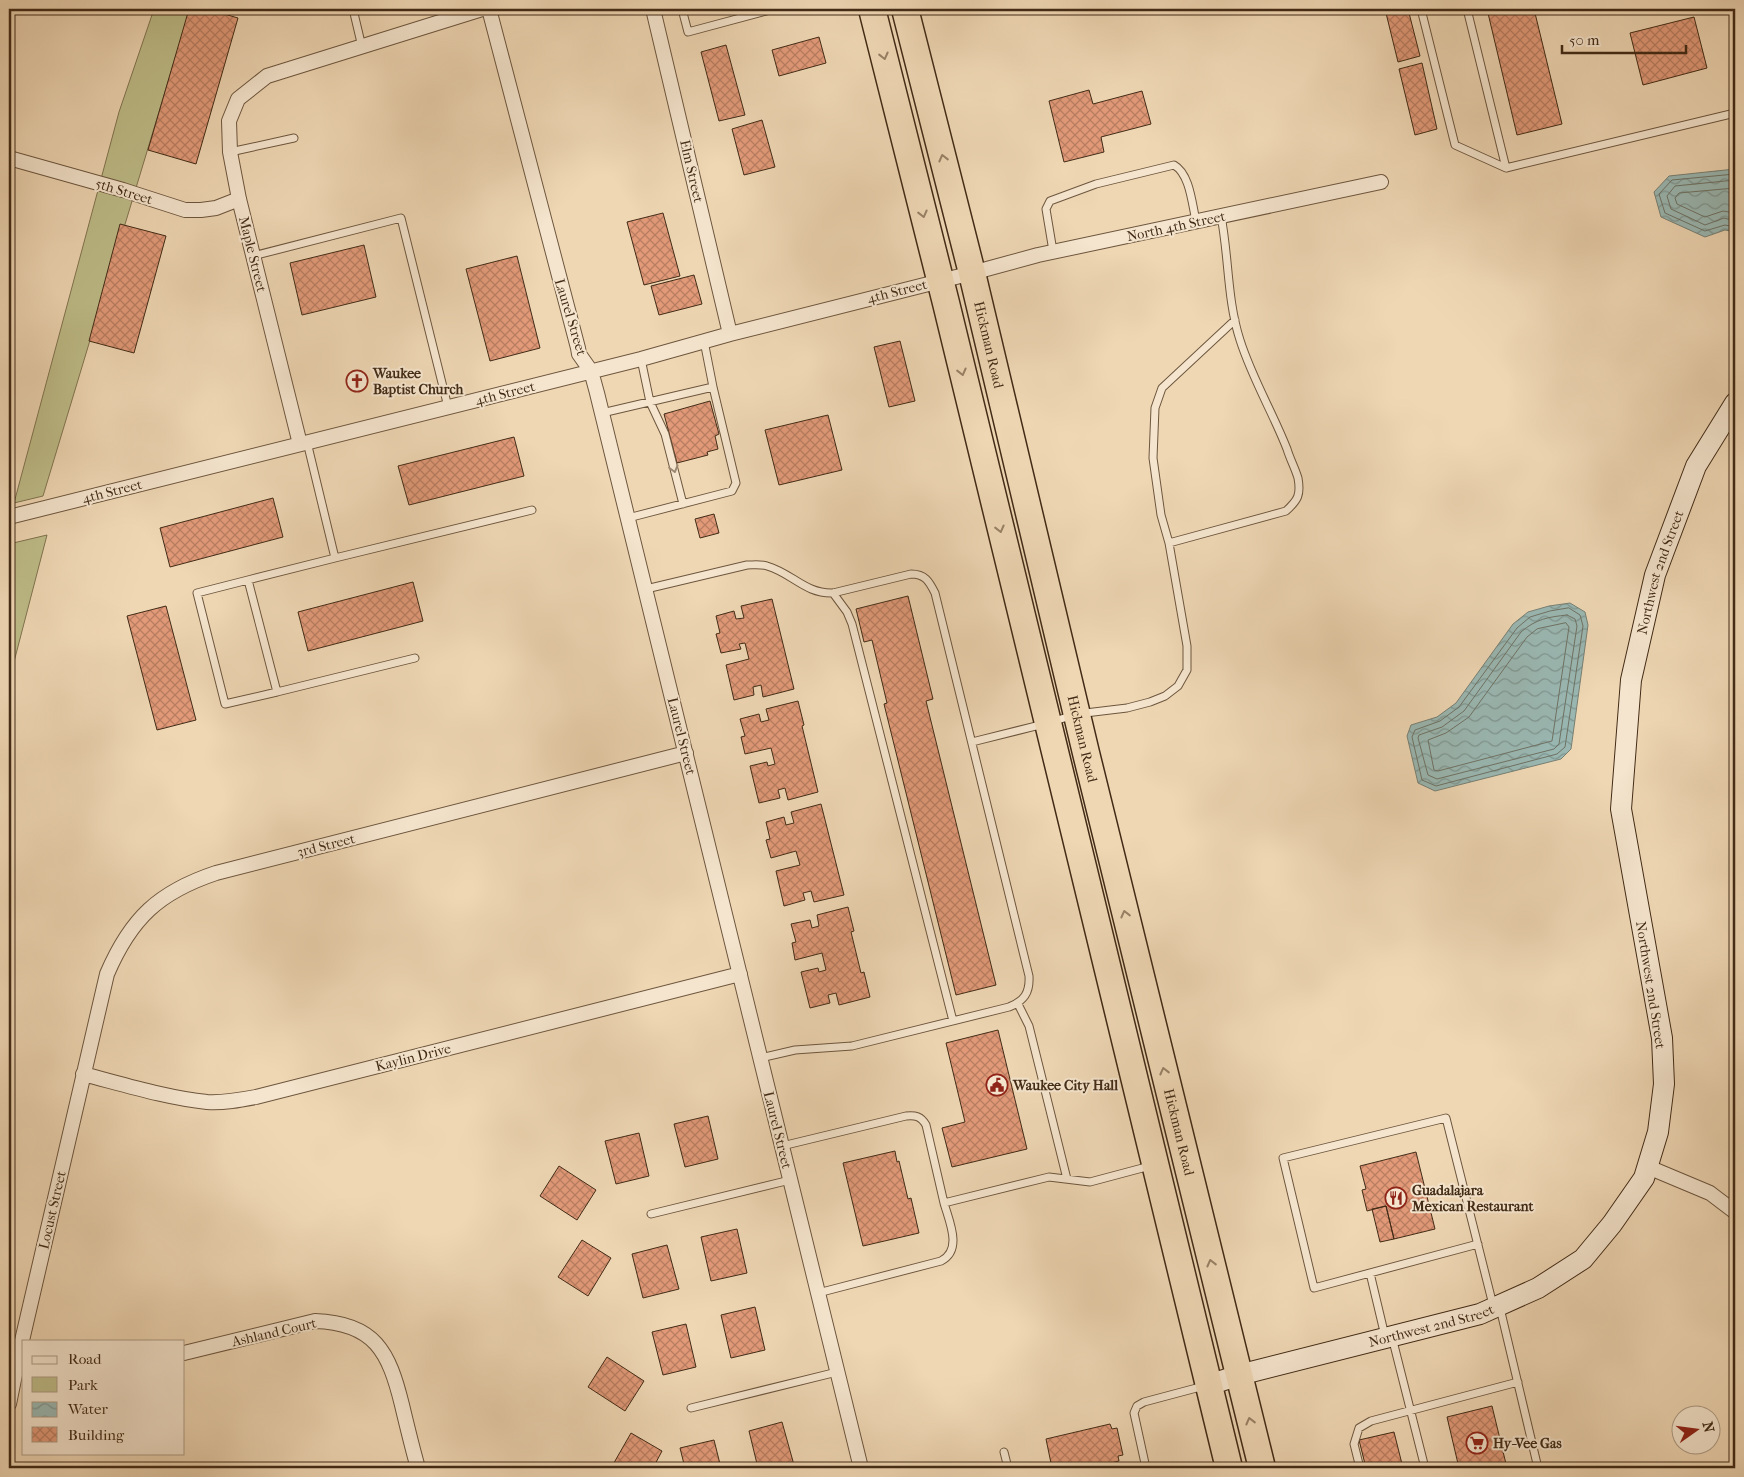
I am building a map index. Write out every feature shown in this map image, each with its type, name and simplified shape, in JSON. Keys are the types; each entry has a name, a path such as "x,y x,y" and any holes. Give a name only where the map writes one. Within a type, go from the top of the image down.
{"highway":[{"path":"872,9 940,280 1229,1468"},
{"name":"Hickman Road","path":"906,9 972,273 1076,714 1262,1468"}],"street":[{"path":"362,47 482,9"},
{"name":"Laurel Street","path":"489,9 579,354 591,371 602,413 861,1468"},
{"name":"Elm Street","path":"653,9 730,334"},
{"name":"Maple Street","path":"303,443 239,199 230,152 229,121 238,99 267,76 362,47"},
{"name":"5th Street","path":"9,158 185,210 216,208 239,199"},
{"name":"North 4th Street","path":"972,273 1053,251 1380,182"},
{"name":"4th Street","path":"9,517 641,359 730,334 972,273"},
{"name":"Northwest 2nd Street","path":"1209,1385 1239,1375 1480,1314 1538,1288 1583,1259 1612,1224 1644,1178 1658,1132 1664,1084 1662,1038 1621,809 1631,680 1655,576 1696,466 1735,404"},
{"name":"3rd Street","path":"83,1074 107,974 118,950 131,928 169,894 192,882 216,873 686,753"},
{"name":"Kaylin Drive","path":"83,1074 186,1098 208,1102 232,1102 740,974"},
{"name":"Locust Street","path":"23,1340 83,1074"},
{"path":"1648,1167 1710,1193 1735,1211"},
{"name":"Ashland Court","path":"185,1353 315,1320 334,1321 353,1327 369,1337 390,1362 396,1378 418,1468"},
{"name":"Locust Street","path":"9,1404 22,1346"}],"lane":[{"path":"353,9 362,47"},
{"path":"682,9 688,32 774,9"},
{"path":"1421,9 1455,145 1506,168 1735,113"},
{"path":"1467,9 1506,168"},
{"path":"230,152 294,138"},
{"path":"1053,251 1046,209 1050,202 1096,184 1174,165 1186,180 1196,221"},
{"path":"1169,544 1286,511 1296,502 1300,493 1297,477 1284,441 1240,341 1228,280 1225,236 1221,216"},
{"path":"253,256 401,218 448,407"},
{"path":"972,742 1076,714 1127,708 1150,702 1165,696 1178,686 1187,670 1187,646 1169,544 1161,515 1153,458 1155,408 1162,388 1235,320"},
{"path":"628,518 732,491 736,483 713,388 704,341"},
{"path":"641,359 650,402 665,434 683,504"},
{"path":"602,413 713,388"},
{"path":"303,443 335,558"},
{"path":"415,658 225,704 197,594 532,510"},
{"path":"646,589 758,564 768,566 810,590 823,594 911,574 925,577 934,593 1029,976 1030,988 1026,996 1018,1004 852,1046 795,1050 760,1058"},
{"path":"248,580 277,692"},
{"path":"833,593 847,612 852,624 954,1021"},
{"path":"1018,1004 1029,1026 1067,1179"},
{"path":"782,1146 906,1116 918,1116 926,1125 954,1241 952,1250 947,1258 818,1293"},
{"path":"1478,1244 1314,1288 1283,1158 1446,1118 1478,1244 1518,1382 1538,1468"},
{"path":"944,1203 1049,1177 1090,1182 1155,1165"},
{"path":"651,1214 790,1180"},
{"path":"1370,1273 1411,1411 1425,1468"},
{"path":"691,1408 837,1372"},
{"path":"1360,1468 1354,1444 1359,1428 1372,1421 1518,1382"},
{"path":"1146,1468 1134,1413 1137,1406 1144,1402 1209,1385"},
{"path":"1004,1452 1008,1468"}],"green space":[{"path":"154,9 190,9 43,496 14,503 119,112"},
{"path":"47,535 9,681 9,544"}],"water":[{"path":"1735,169 1735,232 1725,230 1705,237 1661,217 1654,192 1669,176"},
{"path":"1570,603 1585,612 1588,625 1571,749 1561,759 1435,791 1418,783 1407,736 1411,725 1437,717 1456,703 1513,624 1528,612"}],"building":[{"path":"189,9 207,9 238,18 196,164 148,150"},
{"path":"1385,9 1408,9 1420,56 1398,62"},
{"path":"1487,9 1534,9 1562,124 1517,135"},
{"path":"1694,17 1707,68 1643,85 1630,33"},
{"path":"819,37 826,63 779,76 772,50"},
{"path":"726,45 745,115 719,121 701,52"},
{"path":"1422,63 1437,129 1415,135 1399,69"},
{"path":"1089,90 1093,104 1142,91 1151,124 1101,137 1104,152 1064,162 1049,101"},
{"path":"762,120 775,167 744,175 732,129"},
{"path":"663,213 680,276 644,285 627,222"},
{"path":"120,224 166,236 134,353 89,341"},
{"path":"364,245 376,297 302,315 290,263"},
{"path":"517,256 540,348 490,361 466,269"},
{"path":"694,275 702,304 659,315 651,286"},
{"path":"900,341 915,401 889,407 874,347"},
{"path":"710,401 719,434 715,436 718,449 707,452 708,455 677,463 664,414"},
{"path":"828,415 842,470 779,485 765,430"},
{"path":"514,437 524,476 409,505 398,466"},
{"path":"273,498 283,537 170,567 160,528"},
{"path":"714,514 719,533 700,538 695,519"},
{"path":"413,582 423,621 308,651 298,612"},
{"path":"908,596 933,699 926,701 996,985 956,995 884,704 887,703 872,640 864,642 856,609"},
{"path":"772,599 794,689 763,697 761,685 753,687 754,695 734,700 726,665 749,659 745,643 739,644 741,649 721,653 716,634 720,633 716,616 734,611 736,619 744,618 741,606"},
{"path":"166,606 196,720 157,730 127,616"},
{"path":"798,701 818,792 788,800 785,788 778,790 780,798 759,803 750,766 767,762 768,766 775,764 771,748 745,754 741,737 745,736 740,719 759,714 761,722 769,720 766,709"},
{"path":"821,804 844,895 814,902 811,891 803,893 805,900 784,906 776,871 800,865 796,851 771,858 766,840 770,839 766,822 784,817 786,825 794,823 791,812"},
{"path":"848,907 854,931 851,932 861,973 864,972 870,997 839,1005 836,993 828,995 830,1003 810,1008 801,972 818,968 819,972 826,970 822,953 795,960 792,943 796,942 791,924 810,920 812,928 819,926 817,915"},
{"path":"998,1030 1027,1149 952,1167 942,1128 965,1122 946,1043"},
{"path":"708,1116 718,1159 685,1167 674,1124"},
{"path":"639,1133 649,1176 616,1184 605,1141"},
{"path":"895,1151 908,1199 911,1198 919,1233 863,1246 843,1163"},
{"name":"Guadalajara Mexican Restaurant","path":"1416,1152 1435,1229 1394,1239 1386,1206 1367,1211 1362,1190 1366,1189 1360,1166"},
{"path":"559,1166 596,1190 577,1220 540,1196"},
{"path":"1386,1206 1394,1239 1380,1242 1372,1209"},
{"path":"737,1229 747,1273 711,1281 701,1237"},
{"path":"582,1240 611,1258 588,1296 558,1277"},
{"path":"667,1245 679,1289 643,1298 632,1254"},
{"path":"755,1307 765,1350 731,1358 721,1315"},
{"path":"686,1324 696,1367 663,1375 652,1332"},
{"path":"607,1357 644,1381 625,1411 588,1387"},
{"name":"Hy-Vee Gas","path":"1492,1406 1507,1468 1459,1468 1447,1417"},
{"path":"782,1422 794,1465 783,1468 758,1468 749,1431"},
{"path":"1110,1424 1112,1429 1117,1428 1123,1455 1118,1456 1119,1461 1106,1464 1107,1468 1052,1468 1046,1439"},
{"path":"1394,1432 1403,1468 1366,1468 1359,1440"},
{"path":"631,1433 662,1451 653,1468 611,1468"},
{"path":"714,1440 721,1468 685,1468 680,1448"}],"place":[{"name":"Waukee Baptist Church","path":"357,381"},
{"name":"Waukee City Hall","path":"997,1085"},
{"name":"Guadalajara Mexican Restaurant","path":"1396,1198"},
{"name":"Hy-Vee Gas","path":"1477,1443"}]}
